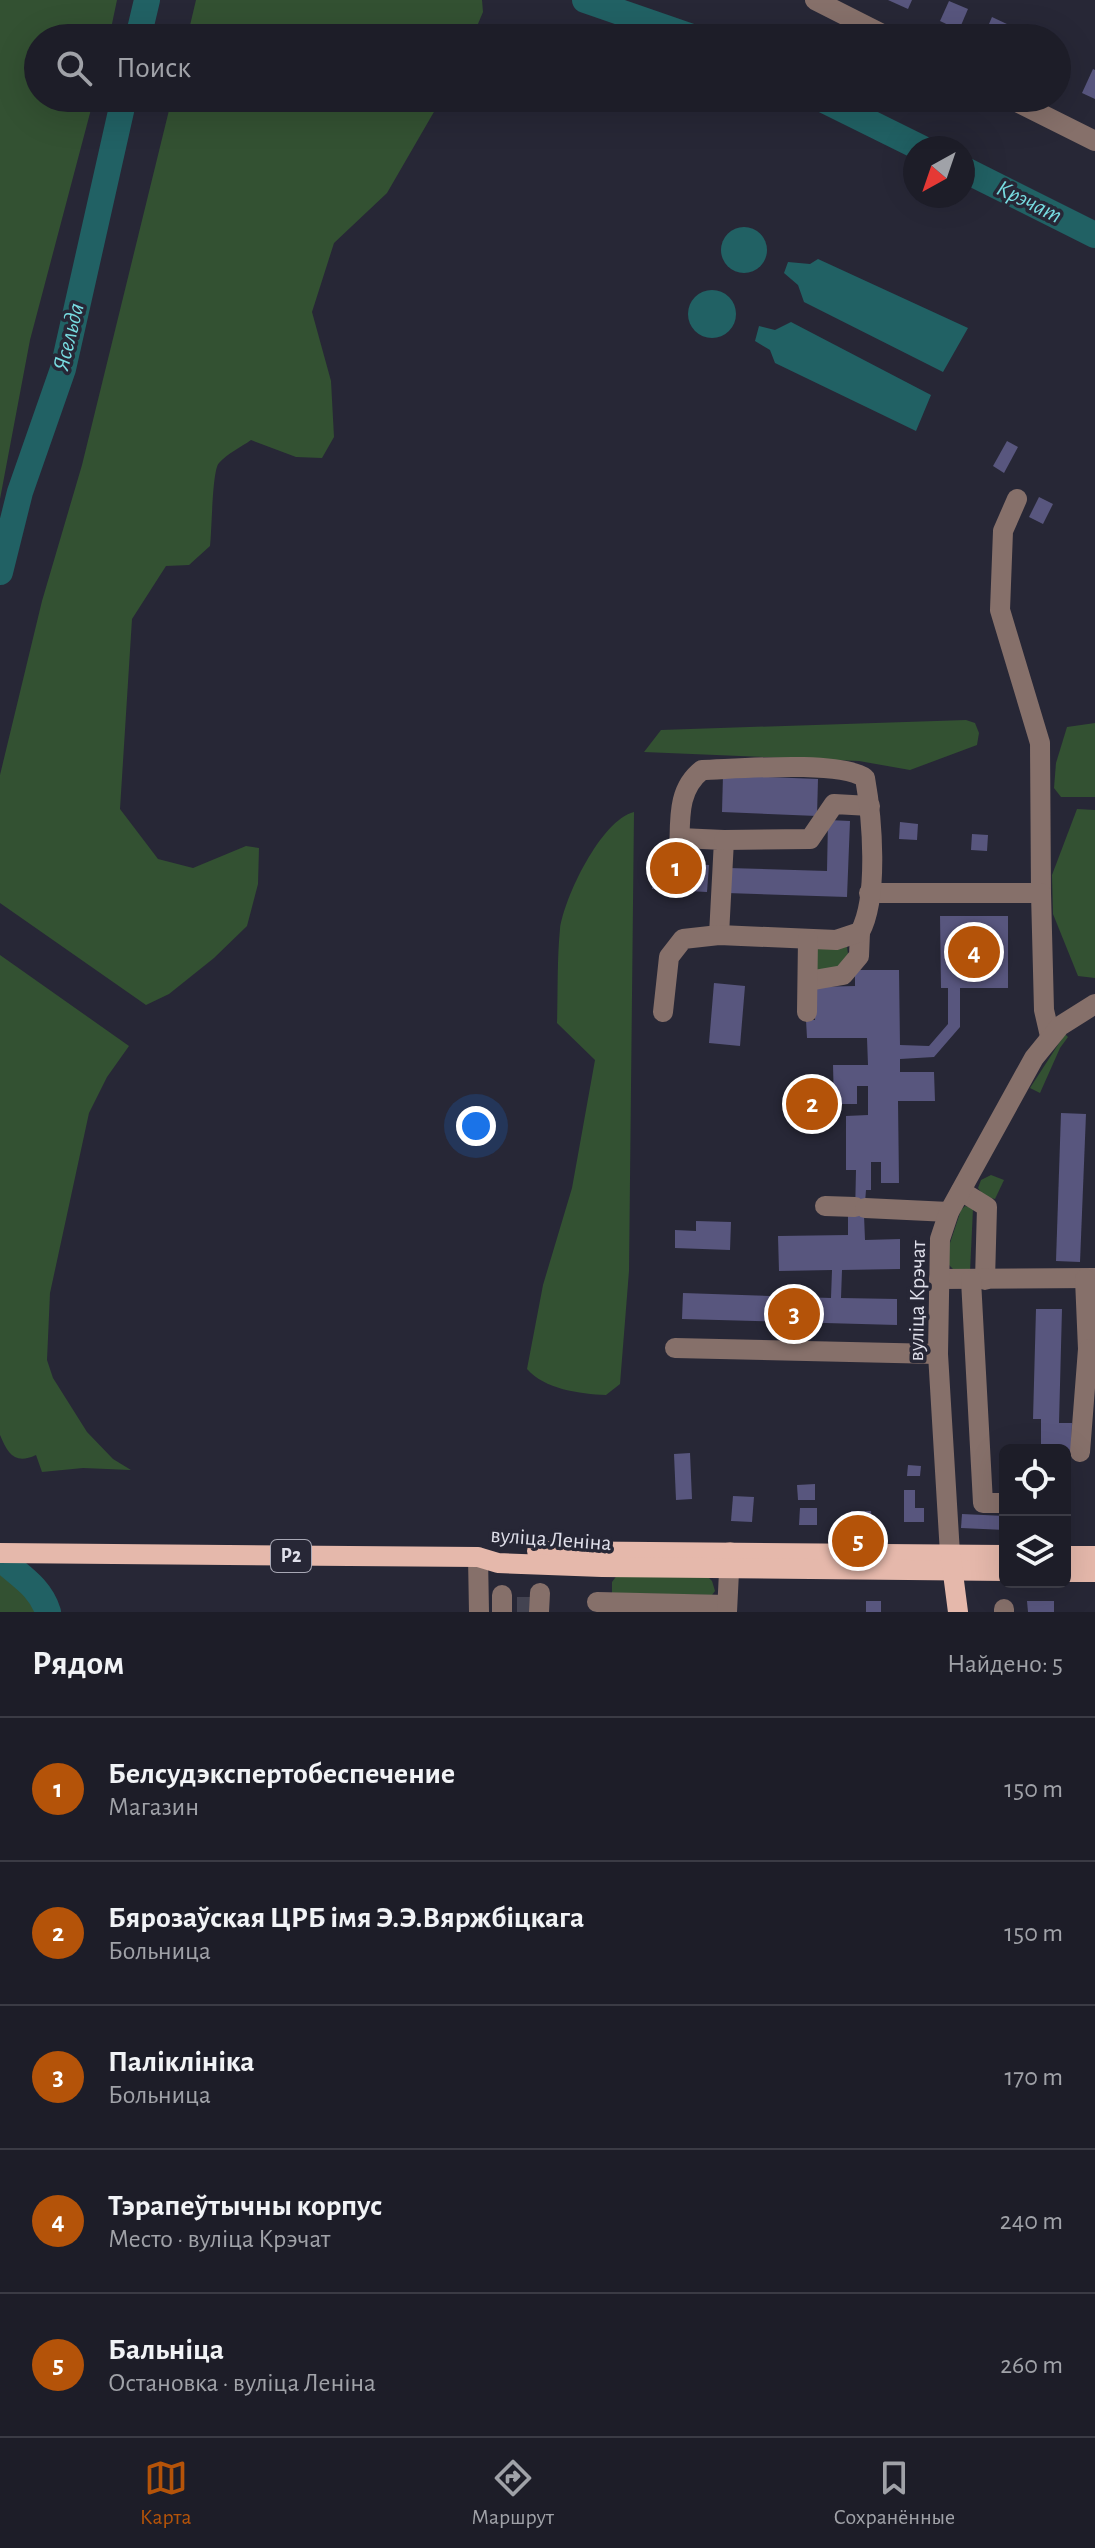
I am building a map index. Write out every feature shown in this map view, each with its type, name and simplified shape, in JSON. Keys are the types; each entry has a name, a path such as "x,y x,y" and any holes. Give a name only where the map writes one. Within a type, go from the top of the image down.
{"main road":[{"name":"вуліца Леніна","path":"478,1557 500,1552 602,1559 951,1562 999,1556"},
{"name":"Р2","path":"0,1553 478,1557"},
{"path":"1071,1556 1095,1556"},
{"name":"вуліца Леніна","path":"951,1562 999,1570"},
{"path":"951,1562 958,1612"},
{"path":"1071,1572 1095,1572"}],"street":[{"path":"815,0 862,24"},
{"path":"1037,112 1095,141"},
{"path":"1017,499 1003,531 1000,610 1040,743 1044,1010 1050,1036"},
{"path":"808,981 843,975 859,956 860,932 866,920 872,850 870,806 865,778 856,771 817,769 702,770 690,779 683,792 680,847 724,840 810,839 834,804 870,806"},
{"path":"719,935 724,840"},
{"path":"869,893 1041,893"},
{"path":"663,1012 669,957 683,939 719,935 836,940 860,932"},
{"path":"807,1012 808,939"},
{"name":"вуліца Крэчат","path":"951,1562 938,1354 940,1239 949,1212 1017,1085 1050,1036 1095,1004"},
{"path":"961,1191 987,1207 978,1280 981,1470 983,1503 999,1503"},
{"path":"825,1206 949,1212"},
{"path":"939,1279 1090,1279 1091,1349 1080,1452"},
{"path":"675,1348 938,1354"},
{"path":"945,1471 981,1470"},
{"path":"478,1557 479,1612"},
{"path":"602,1559 597,1607 727,1608 730,1561"}],"shaded area":[{"path":"0,0 117,0 112,24 24,24 24,112 90,112 30,340 0,499"},
{"path":"196,0 482,0 483,12 478,24 190,24"},
{"path":"169,112 434,112 387,193 334,243 312,312 331,381 334,437 322,458 296,457 251,440 222,460 215,477 210,546 189,565 166,566 132,619 120,809 158,859 193,868 246,846 259,848 258,884 247,926 214,958 169,994 146,1005 0,903 0,775 42,601 82,465"},
{"path":"744,227 753,228 760,234 766,241 766,259 760,266 753,272 744,273 735,272 728,266 722,259 721,250 722,241 728,234 735,228"},
{"path":"818,259 968,328 943,372 804,302 798,285 784,273 788,262 810,264"},
{"path":"712,290 729,297 736,314 729,331 712,338 695,331 688,314 695,297"},
{"path":"791,322 931,395 916,431 775,363 770,350 755,341 759,326 775,330"},
{"path":"966,720 975,723 979,733 977,745 910,770 859,761 644,752 661,730"},
{"path":"1095,723 1095,797 1061,797 1054,788 1056,763 1067,727"},
{"path":"1077,809 1095,810 1095,978 1078,976 1053,914 1052,875"},
{"path":"634,812 629,1271 620,1384 606,1395 553,1386 527,1369 543,1285 572,1188 595,1060 557,1023 560,929 576,880 597,844 609,829"},
{"path":"814,947 847,947 848,954 841,968 815,973"},
{"path":"0,955 129,1046 107,1077 89,1113 50,1293 47,1360 53,1378 87,1432 113,1459 131,1470 83,1468 42,1472 36,1455 23,1459 13,1456 0,1435"},
{"path":"1065,1034 1068,1037 1040,1093 1030,1088"},
{"path":"991,1175 1004,1180 995,1199 984,1196 978,1188 981,1180"},
{"path":"965,1206 973,1208 970,1272 954,1270 949,1265 948,1249"},
{"path":"15,1571 40,1594 48,1612 0,1612 0,1573"},
{"path":"618,1574 706,1575 715,1591 712,1595 612,1593 612,1582"}],"building":[{"path":"888,0 912,0 908,9"},
{"path":"949,1 968,9 962,24 940,21"},
{"path":"992,17 1007,24 989,24"},
{"path":"1095,70 1095,99 1082,93"},
{"path":"1007,441 1018,447 1004,473 993,466"},
{"path":"1039,497 1053,504 1043,524 1029,517"},
{"path":"723,775 818,779 817,816 722,812"},
{"path":"828,820 850,821 847,897 727,893 728,868 827,871"},
{"path":"900,822 918,824 917,840 899,839"},
{"path":"972,834 988,835 987,851 971,850"},
{"path":"653,862 709,865 707,892 652,889"},
{"path":"940,916 1008,916 1008,988 960,988 960,1027 934,1057 900,1059 900,1072 934,1072 935,1101 898,1101 899,1183 881,1183 881,1162 871,1162 871,1190 866,1190 864,1215 865,1240 900,1239 900,1269 842,1270 841,1298 897,1299 897,1325 682,1319 683,1293 831,1298 832,1270 779,1271 778,1236 848,1235 848,1215 855,1215 856,1170 846,1170 846,1116 868,1115 868,1086 857,1086 857,1104 834,1104 833,1065 868,1065 867,1038 807,1038 806,1020 815,1020 815,987 855,986 855,970 899,970 900,1045 929,1046 948,1024 948,988 941,988"},
{"path":"714,983 745,986 740,1046 709,1043"},
{"path":"1061,1113 1086,1114 1080,1262 1056,1261"},
{"path":"696,1221 731,1222 730,1250 675,1248 675,1230 696,1231"},
{"path":"1036,1309 1062,1309 1059,1423 1072,1423 1071,1460 1071,1444 1041,1444 1041,1419 1033,1419"},
{"path":"690,1453 692,1499 676,1500 674,1454"},
{"path":"908,1465 921,1466 920,1476 907,1476"},
{"path":"815,1484 815,1500 798,1500 797,1485"},
{"path":"904,1490 915,1490 915,1508 924,1508 924,1522 904,1522"},
{"path":"733,1496 754,1497 752,1522 731,1521"},
{"path":"800,1508 817,1508 817,1525 799,1525"},
{"path":"851,1511 871,1511 872,1523 851,1524"},
{"path":"962,1514 999,1516 999,1530 961,1528"},
{"path":"517,1599 533,1599 533,1612 517,1612"},
{"path":"866,1601 881,1601 881,1612 866,1612"},
{"path":"1027,1601 1054,1601 1054,1612 1028,1612"}],"waterway":[{"name":"Ясельда","path":"141,24 147,0"},
{"name":"Крэчат","path":"585,0 654,24"},
{"name":"Ясельда","path":"0,572 20,492 63,369 121,112"},
{"name":"Крэчат","path":"848,112 903,139"},
{"name":"Крэчат","path":"975,175 1095,235"},
{"path":"0,537 8,535"},
{"name":"Ясельда","path":"0,1558 34,1588 48,1612"}],"tunnel":[{"path":"517,1607 533,1607"}],"place":[{"name":"Белсудэкспертобеспечение","path":"676,868"},
{"name":"Тэрапеўтычны корпус","path":"974,952"},
{"name":"Бярозаўская ЦРБ імя Э.Э.Вяржбіцкага","path":"812,1104"},
{"name":"Паліклініка","path":"794,1314"},
{"name":"Бальніца","path":"858,1541"}]}
